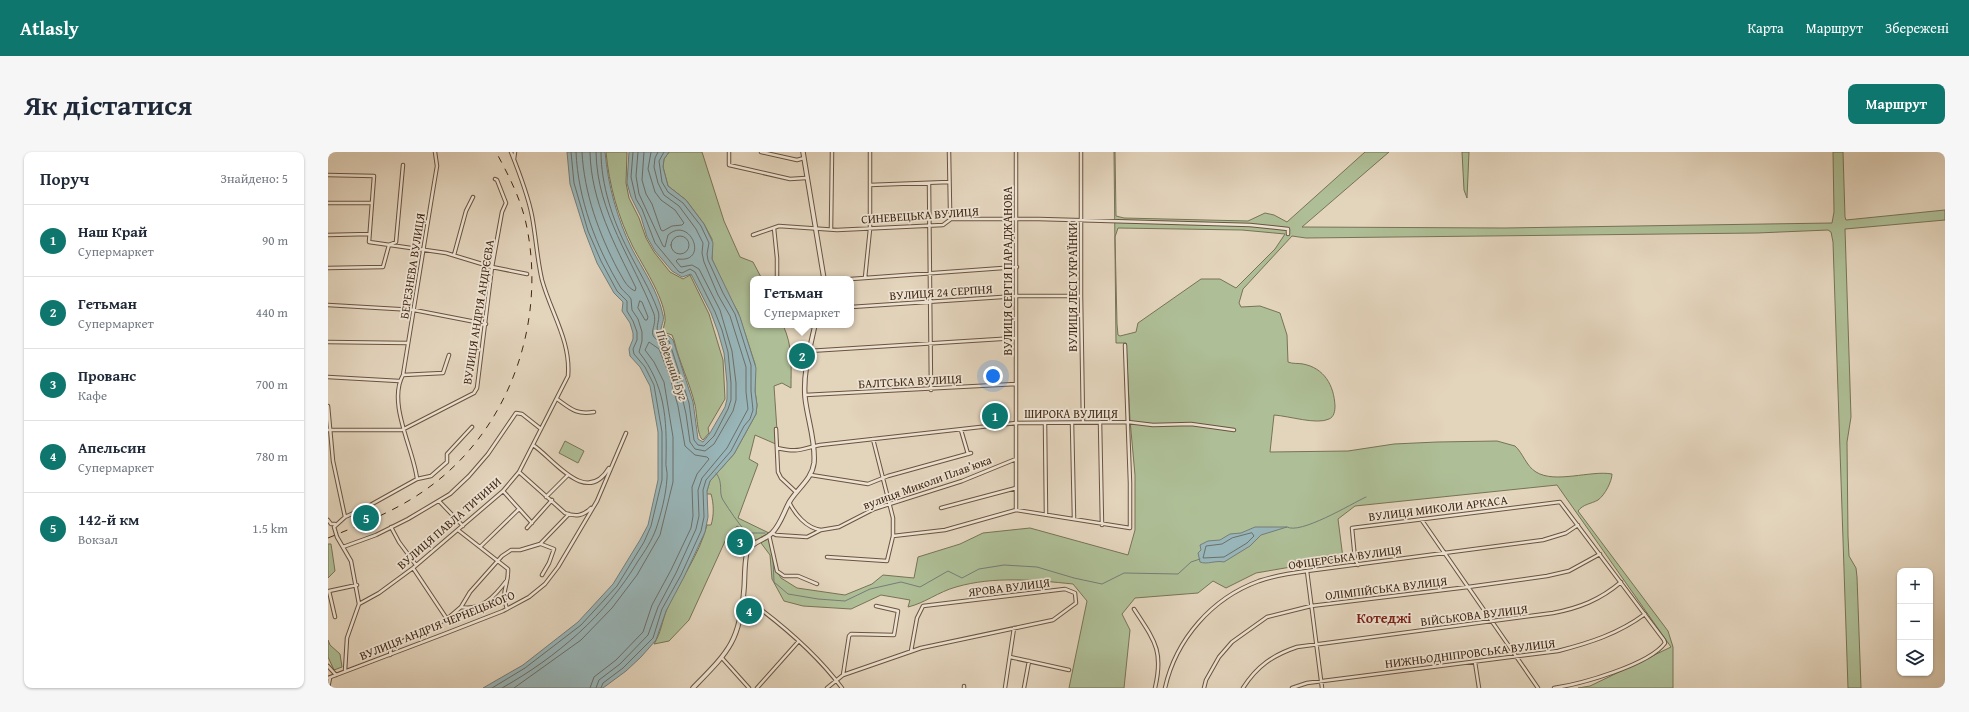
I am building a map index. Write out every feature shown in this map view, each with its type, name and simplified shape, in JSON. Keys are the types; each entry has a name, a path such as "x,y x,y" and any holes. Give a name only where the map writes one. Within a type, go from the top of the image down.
{"street":[{"name":"БЕРЕЗНЕВА ВУЛИЦЯ","path":"417,479 403,430 399,396 400,381 403,375 433,190 436,159 435,152"},
{"name":"ВУЛИЦЯ ПАВЛА ТИЧИНИ","path":"359,604 379,593 414,566 463,526 502,491 519,472 568,376 569,361 562,329 550,305 544,285 532,215 511,152"},
{"path":"514,160 515,152"},
{"path":"729,152 728,165 766,172 790,179 806,178"},
{"path":"761,152 797,160 804,158"},
{"path":"803,152 806,178 824,276"},
{"path":"831,229 832,152"},
{"path":"865,278 870,229 870,152"},
{"path":"949,152 949,182 952,219"},
{"name":"ВУЛИЦЯ СЕРГІЯ ПАРАДЖАНОВА","path":"1016,152 1016,510"},
{"name":"ВУЛИЦЯ ЛЕСІ УКРАЇНКИ","path":"1081,152 1083,422"},
{"path":"389,245 396,242 403,165"},
{"path":"328,175 374,176 369,242 423,249 454,255 492,267 527,274"},
{"name":"ВУЛИЦЯ АНДРІЯ АНДРЄЄВА","path":"329,430 403,430 472,396 474,393 477,388 492,267 502,212 506,203 497,180 495,179"},
{"path":"870,185 949,182"},
{"path":"929,183 931,390"},
{"path":"454,255 466,211 473,197"},
{"path":"328,203 372,203"},
{"name":"СИНЕВЕЦЬКА ВУЛИЦЯ","path":"753,235 779,226 831,229 870,229 944,225 952,219 1081,220 1250,225 1288,229 1288,234"},
{"path":"774,228 777,276"},
{"path":"328,235 369,234"},
{"path":"328,268 383,267 389,245"},
{"path":"854,279 886,278 930,272 1017,267"},
{"name":"ВУЛИЦЯ 24 СЕРПНЯ","path":"854,307 1017,296 1081,296"},
{"path":"328,305 414,310 486,324"},
{"path":"693,688 722,658 734,641 740,624 748,551 756,542 771,534 789,502 811,475 814,464 813,446 805,395 809,351 814,328"},
{"path":"809,351 1016,338"},
{"path":"328,342 408,343"},
{"path":"893,536 945,530 1016,510 1046,513 1102,525 1130,528 1128,422 1124,345"},
{"path":"403,375 443,374 449,355"},
{"path":"328,378 400,381"},
{"name":"БАЛТСЬКА ВУЛИЦЯ","path":"805,395 931,390 1016,384"},
{"path":"557,399 576,413 584,414 594,412"},
{"path":"328,406 329,430 337,483 345,516"},
{"path":"343,547 391,527 450,494 469,476 496,442 515,414 520,413 541,429"},
{"path":"1100,422 1102,525"},
{"name":"ШИРОКА ВУЛИЦЯ","path":"777,448 791,451 804,450 813,446 1016,423 1128,422 1153,425 1191,424 1234,430"},
{"path":"1045,423 1046,513"},
{"path":"1072,423 1074,518"},
{"path":"335,524 345,516 365,508 417,479 431,476 447,462 448,454 472,427"},
{"path":"776,429 778,472 781,478 796,492"},
{"path":"811,475 868,484 882,478 970,453 961,430"},
{"name":"ВУЛИЦЯ АНДРІЯ ЧЕРНЕЦЬКОГО","path":"329,678 507,609 530,597 545,584 558,567 597,501 626,433"},
{"path":"826,557 887,561 893,536 894,518 882,478 873,439"},
{"path":"533,445 568,475 578,481 592,483 603,476 612,463"},
{"name":"вулиця Миколи Плавʼюка","path":"771,534 807,537 821,530 839,527 874,509 962,481 1016,459"},
{"path":"519,472 546,497 573,516 582,515 597,501"},
{"path":"546,497 568,475"},
{"path":"941,508 1016,488"},
{"path":"502,491 532,523"},
{"path":"527,528 552,500"},
{"path":"439,501 463,526"},
{"path":"789,502 796,515 813,529 821,530"},
{"name":"ВУЛИЦЯ МИКОЛИ АРКАСА","path":"1358,564 1355,559 1352,528 1558,502 1562,504 1578,525"},
{"path":"480,548 519,509"},
{"path":"390,655 391,647 447,618 461,607 470,592 497,560 511,550 520,550 540,544 569,514"},
{"path":"1421,519 1538,688"},
{"path":"328,520 331,524 335,524"},
{"path":"335,524 335,533 351,561 357,585 359,604 346,638 345,671"},
{"path":"1554,688 1596,679 1638,661 1657,650 1665,643 1578,525"},
{"name":"ОФІЦЕРСЬКА ВУЛИЦЯ","path":"1166,688 1170,671 1182,646 1195,626 1220,602 1241,589 1259,581 1281,575 1307,571 1543,540 1566,533 1578,525"},
{"path":"391,527 447,618"},
{"path":"458,530 508,569 509,577 503,598 507,609"},
{"path":"771,534 777,571 784,576 798,576 817,584"},
{"path":"540,544 554,549 549,563 542,575"},
{"name":"ОЛІМПІЙСЬКА ВУЛИЦЯ","path":"1204,688 1206,680 1219,657 1242,633 1267,617 1311,606 1468,588 1569,571 1600,554"},
{"path":"1307,571 1322,688"},
{"path":"461,607 472,609 479,606 490,599 509,577"},
{"name":"ВІЙСЬКОВА ВУЛИЦЯ","path":"1243,688 1256,670 1272,657 1297,647 1572,609 1607,594 1621,582"},
{"path":"335,617 329,591 357,585"},
{"name":"ЯРОВА ВУЛИЦЯ","path":"911,651 916,618 923,606 1066,590 1075,593 1076,603 1053,620 1014,628"},
{"path":"744,597 798,642 842,688"},
{"path":"843,675 849,636 851,634 894,635 898,610 876,606"},
{"path":"1134,609 1158,649 1159,667 1155,688"},
{"name":"НИЖНЬОДНІПРОВСЬКА ВУЛИЦЯ","path":"1292,688 1307,682 1558,651 1584,644 1616,632 1645,614"},
{"path":"827,688 843,675 911,651 971,636 1014,628 1005,688"},
{"path":"757,688 798,642"},
{"path":"1010,657 1069,670"},
{"path":"722,658 749,688"},
{"path":"1024,688 1029,661"},
{"path":"1475,662 1479,688"},
{"path":"328,666 336,675"},
{"path":"328,688 329,678"}],"green space":[{"path":"606,152 627,152 626,183 629,198 639,218 646,238 654,252 670,272 683,279 690,275 709,314 723,360 725,399 708,428 709,433 703,440 698,430 693,397 674,340 672,335 663,332 665,319 661,300 633,247 619,212 609,177"},
{"path":"669,152 702,152 724,221 740,257 753,262 760,276 750,276 750,328 784,328 791,356 791,388 782,383 774,386 778,445 755,435 749,459 758,464 738,518 769,533 756,540 737,526 726,539 689,620 669,641 654,644 667,609 694,558 707,525 711,525 713,502 711,494 706,494 710,481 734,454 756,414 757,405 755,391 755,364 738,312 726,291 712,259 712,239 704,224 686,200 668,186 663,167 664,159"},
{"path":"1114,152 1116,216 1124,218 1248,221 1265,213 1274,215 1287,222 1365,152 1389,152 1302,227 1504,228 1832,223 1834,212 1833,152 1843,152 1846,220 1945,210 1945,220 1845,229 1851,417 1847,442 1848,536 1849,556 1856,568 1857,577 1861,688 1848,688 1833,242 1831,232 1828,230 1757,233 1306,238 1292,236 1243,289 1239,303 1241,307 1260,306 1280,313 1287,335 1288,362 1303,364 1317,369 1326,379 1333,391 1334,412 1331,418 1324,421 1310,421 1274,415 1270,452 1348,451 1394,444 1497,441 1515,446 1527,463 1536,472 1544,475 1563,477 1603,473 1612,474 1608,488 1601,498 1587,504 1578,511 1668,631 1673,647 1673,688 1578,688 1590,686 1671,647 1557,485 1355,506 1338,519 1343,558 1256,573 1226,588 1213,581 1198,593 1135,598 1122,614 1130,630 1124,688 1069,688 1087,601 1073,584 1029,580 985,581 949,589 908,607 910,600 881,595 851,609 803,606 784,601 772,579 770,555 761,543 770,536 776,570 781,578 797,588 845,595 872,584 883,575 914,578 918,557 960,544 983,533 1030,528 1128,555 1135,530 1135,475 1130,420 1126,343 1116,343","holes":["1118,228 1242,230 1285,234 1275,249 1236,288 1220,279 1201,279 1138,323 1136,332 1120,336 1118,335 1115,237"]},
{"path":"1462,152 1469,152 1467,198 1464,190"},
{"path":"565,441 584,451 578,463 559,453"},
{"path":"328,544 331,544 335,571 328,578"},
{"path":"328,640 330,645 340,654 342,667 334,670 328,657"}],"water":[{"name":"Південний Буг","path":"567,152 605,152 608,177 622,226 661,306 663,321 661,333 669,336 673,340 693,402 698,439 703,442 725,407 727,399 724,353 718,332 711,313 691,274 682,277 672,271 655,251 647,237 641,217 631,197 627,183 629,152 669,152 664,159 663,167 668,186 686,200 704,224 713,243 712,259 740,317 756,368 756,414 734,454 710,481 707,491 708,517 705,532 666,611 656,640 641,657 626,671 603,688 483,688 523,665 578,622 613,584 648,525 658,480 658,432 650,386 640,367 630,356 629,349 633,339 633,333 630,323 622,311 623,302 614,293 597,263 585,232 570,184"},
{"path":"1255,527 1287,527 1261,535 1250,546 1224,562 1200,562 1198,553 1201,550 1200,545 1208,541 1220,540 1230,534 1241,533"}],"waterway":[{"path":"716,473 720,480 723,500 747,533 765,533"},
{"path":"1287,527 1303,527 1314,523 1366,497"},
{"path":"773,560 774,582 788,594 818,599 845,601 870,589 901,582 920,587 948,571 962,578 979,569 1004,565 1037,567 1074,578 1102,584 1124,573 1178,574 1191,562 1200,559"}],"railway":[{"path":"328,538 380,516 404,503 428,488 456,464 480,436 500,406 515,372 525,337 531,301 532,264 527,228 522,208 510,179 496,152"}],"place":[{"name":"Гетьман","path":"802,356"},
{"name":"Наш Край","path":"995,416"},
{"name":"142-й км","path":"366,518"},
{"name":"Прованс","path":"740,542"},
{"name":"Апельсин","path":"749,611"}],"district":[{"name":"Котеджі","path":"1384,618"}]}
